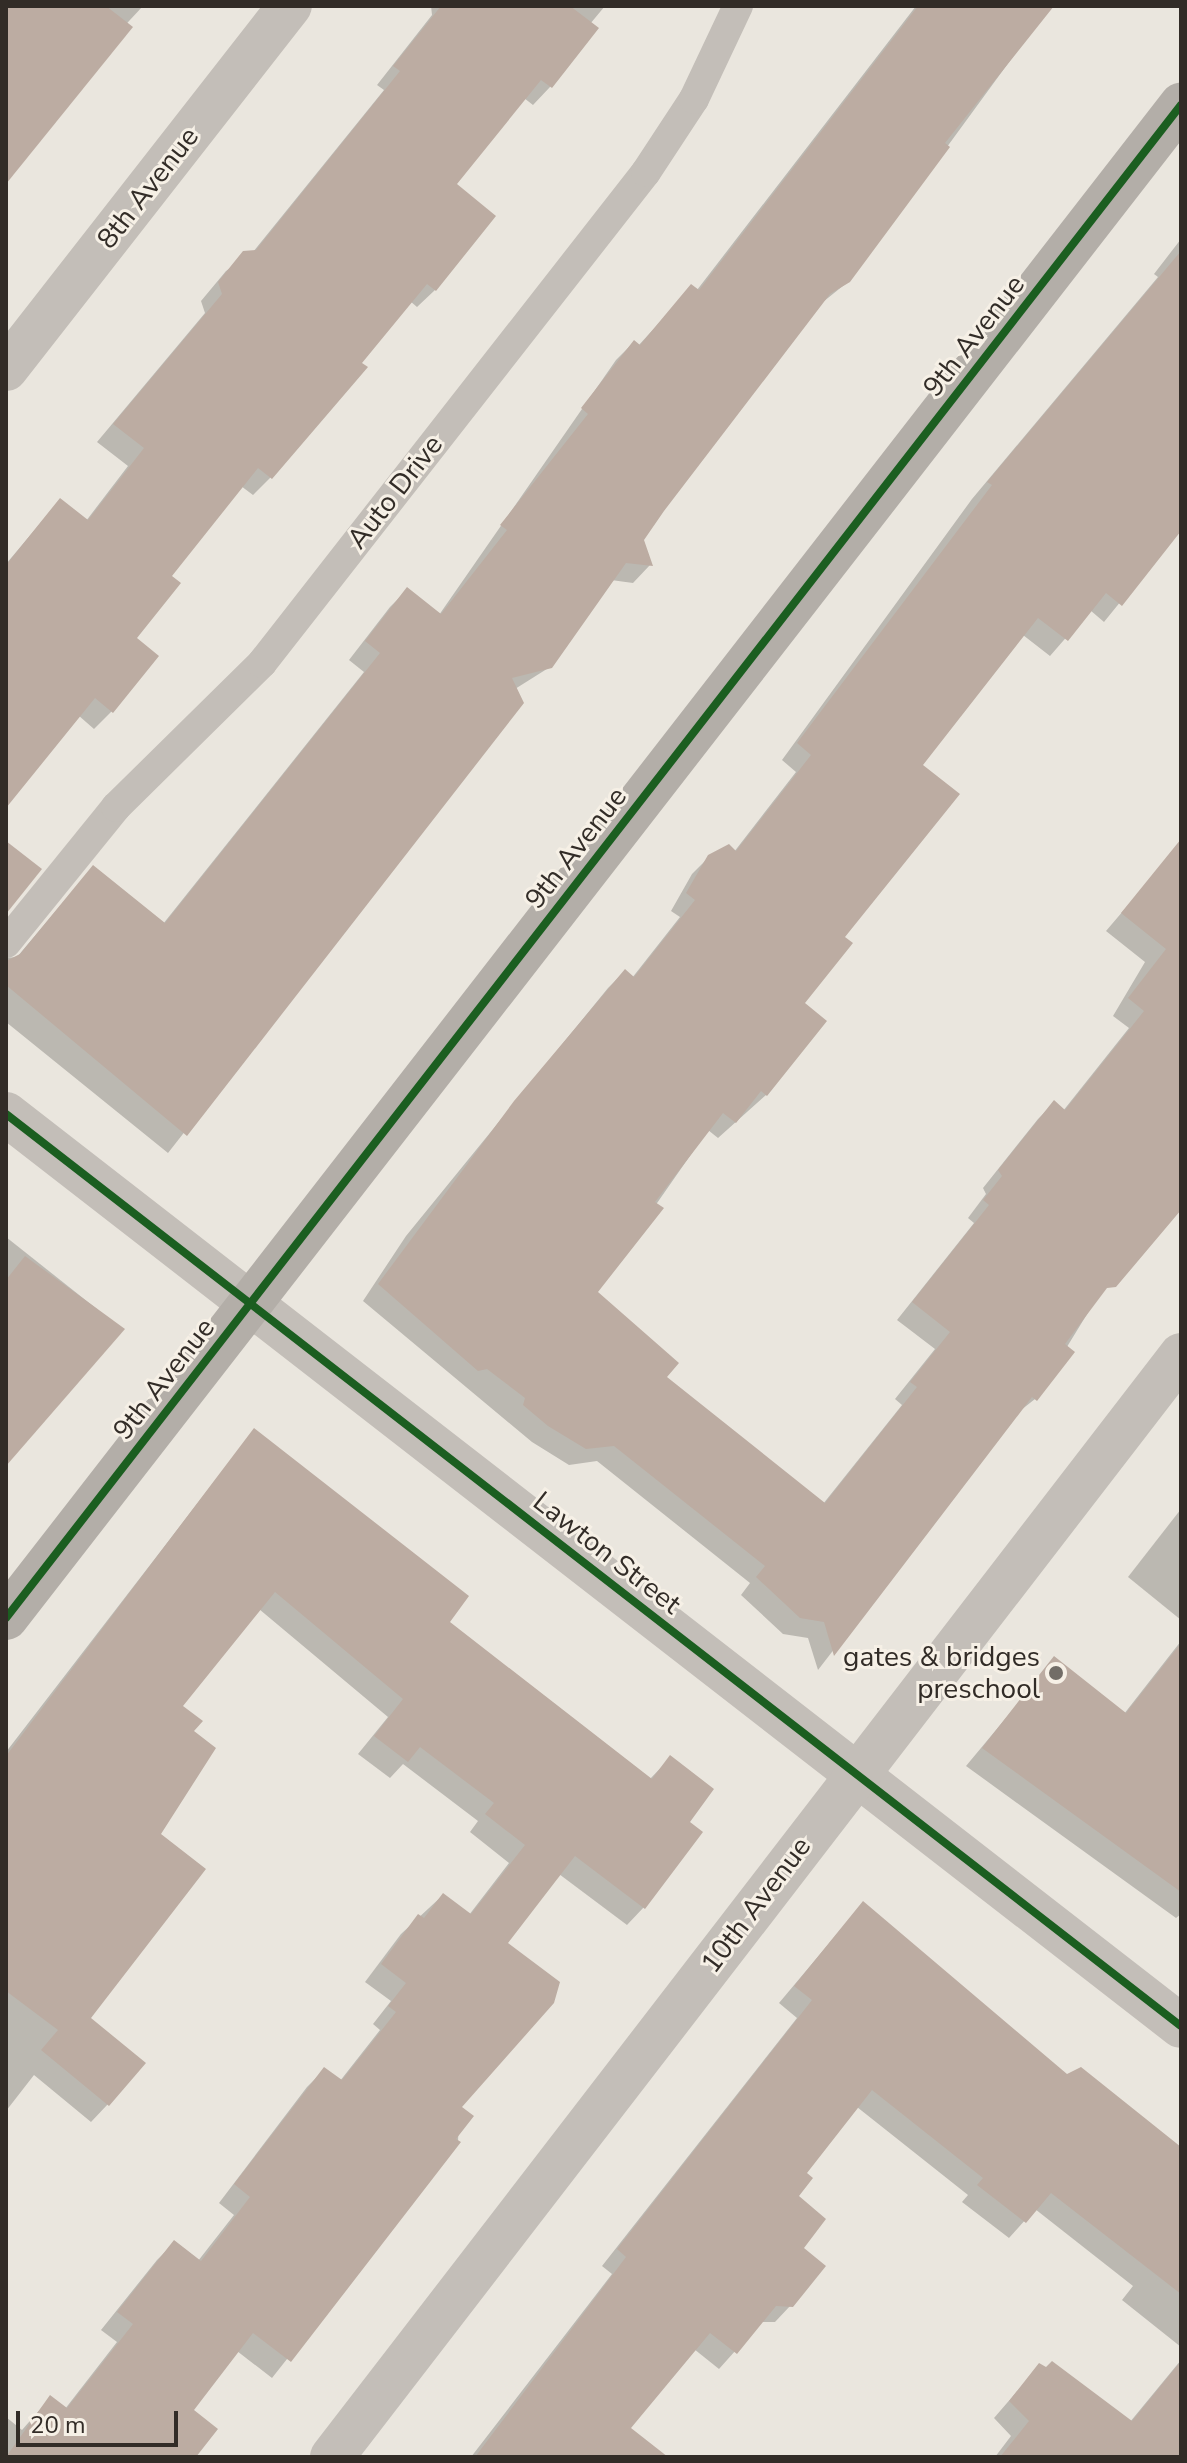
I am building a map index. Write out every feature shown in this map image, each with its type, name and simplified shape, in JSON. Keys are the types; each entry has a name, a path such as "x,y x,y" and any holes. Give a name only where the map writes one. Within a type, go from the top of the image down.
{"street":[{"name":"8th Avenue","path":"6,369 290,6"},
{"name":"9th Avenue","path":"6,1618 1181,105"},
{"name":"Lawton Street","path":"6,1114 1181,2026"},
{"name":"10th Avenue","path":"332,2457 1181,1355"}],"lane":[{"name":"Auto Drive","path":"6,943 116,807 262,663 617,209 694,99 738,6"}],"building":[{"path":"6,6 106,6 133,27 6,184"},
{"path":"441,6 570,6 599,28 552,88 541,80 457,184 496,216 436,291 427,284 362,363 368,367 272,479 258,468 172,576 181,583 137,638 159,656 113,713 95,698 6,808 6,565 60,498 88,520 144,448 113,424 222,294 218,282 243,251 256,250 400,71 393,66"},
{"path":"918,6 1054,6 945,143 950,147 850,282 830,294 664,511 644,540 653,566 626,563 552,668 512,678 524,703 187,1136 6,985 6,961 20,954 93,865 165,923 380,653 365,641 407,587 441,614 507,530 500,525 588,414 581,408 634,340 640,345 691,284 699,290"},
{"path":"1181,251 1181,531 1122,606 1106,593 1068,641 1038,618 923,765 960,794 845,937 853,943 805,1003 827,1021 767,1096 761,1091 736,1123 723,1113 655,1202 664,1208 598,1292 679,1363 667,1377 825,1503 917,1387 910,1382 950,1332 912,1302 989,1205 983,1200 1002,1176 998,1170 1054,1100 1065,1110 1144,1011 1128,998 1166,949 1121,913 1181,839 1181,1210 1116,1287 1107,1288 1065,1344 1075,1352 1037,1401 1032,1397 834,1656 824,1622 800,1618 756,1577 765,1566 614,1446 586,1449 548,1426 523,1405 525,1398 487,1369 478,1371 378,1284 514,1101 625,969 634,977 695,900 686,893 708,855 729,844 736,851 811,755 797,743 992,485 987,482"},
{"path":"6,841 42,869 6,914"},
{"path":"25,1256 125,1329 6,1466 6,1280"},
{"path":"254,1428 469,1596 450,1622 652,1779 670,1755 714,1789 690,1822 703,1832 645,1909 575,1856 508,1943 560,1982 554,2003 462,2107 474,2116 456,2139 461,2142 291,2362 253,2333 194,2410 218,2429 196,2457 6,2457 50,2395 67,2408 133,2324 117,2312 174,2240 201,2261 250,2197 234,2184 324,2067 342,2080 396,2012 388,2006 406,1983 381,1964 418,1914 424,1918 443,1893 471,1914 525,1845 485,1814 494,1803 420,1747 408,1762 374,1736 403,1699 275,1592 183,1706 203,1721 194,1731 216,1748 161,1834 206,1869 91,2018 146,2063 109,2106 41,2050 58,2030 6,1991 6,1756"},
{"path":"1181,1643 1181,1892 982,1748 1054,1656 1126,1713"},
{"path":"863,1901 1067,2074 1081,2067 1181,2147 1181,2294 1051,2193 1026,2223 977,2185 983,2178 872,2090 807,2173 813,2178 799,2196 826,2219 804,2248 826,2266 793,2307 776,2306 737,2354 710,2333 631,2428 668,2457 475,2457 626,2257 617,2249 812,2000 794,1986"},
{"path":"1052,2361 1132,2421 1181,2361 1181,2457 1000,2457 1029,2421 1009,2401 1039,2363 1046,2367"}],"cycle path":[{"path":"6,1618 1181,105"},
{"path":"6,1114 1181,2026"}],"place":[{"name":"gates & bridges preschool","path":"1056,1673"}]}
